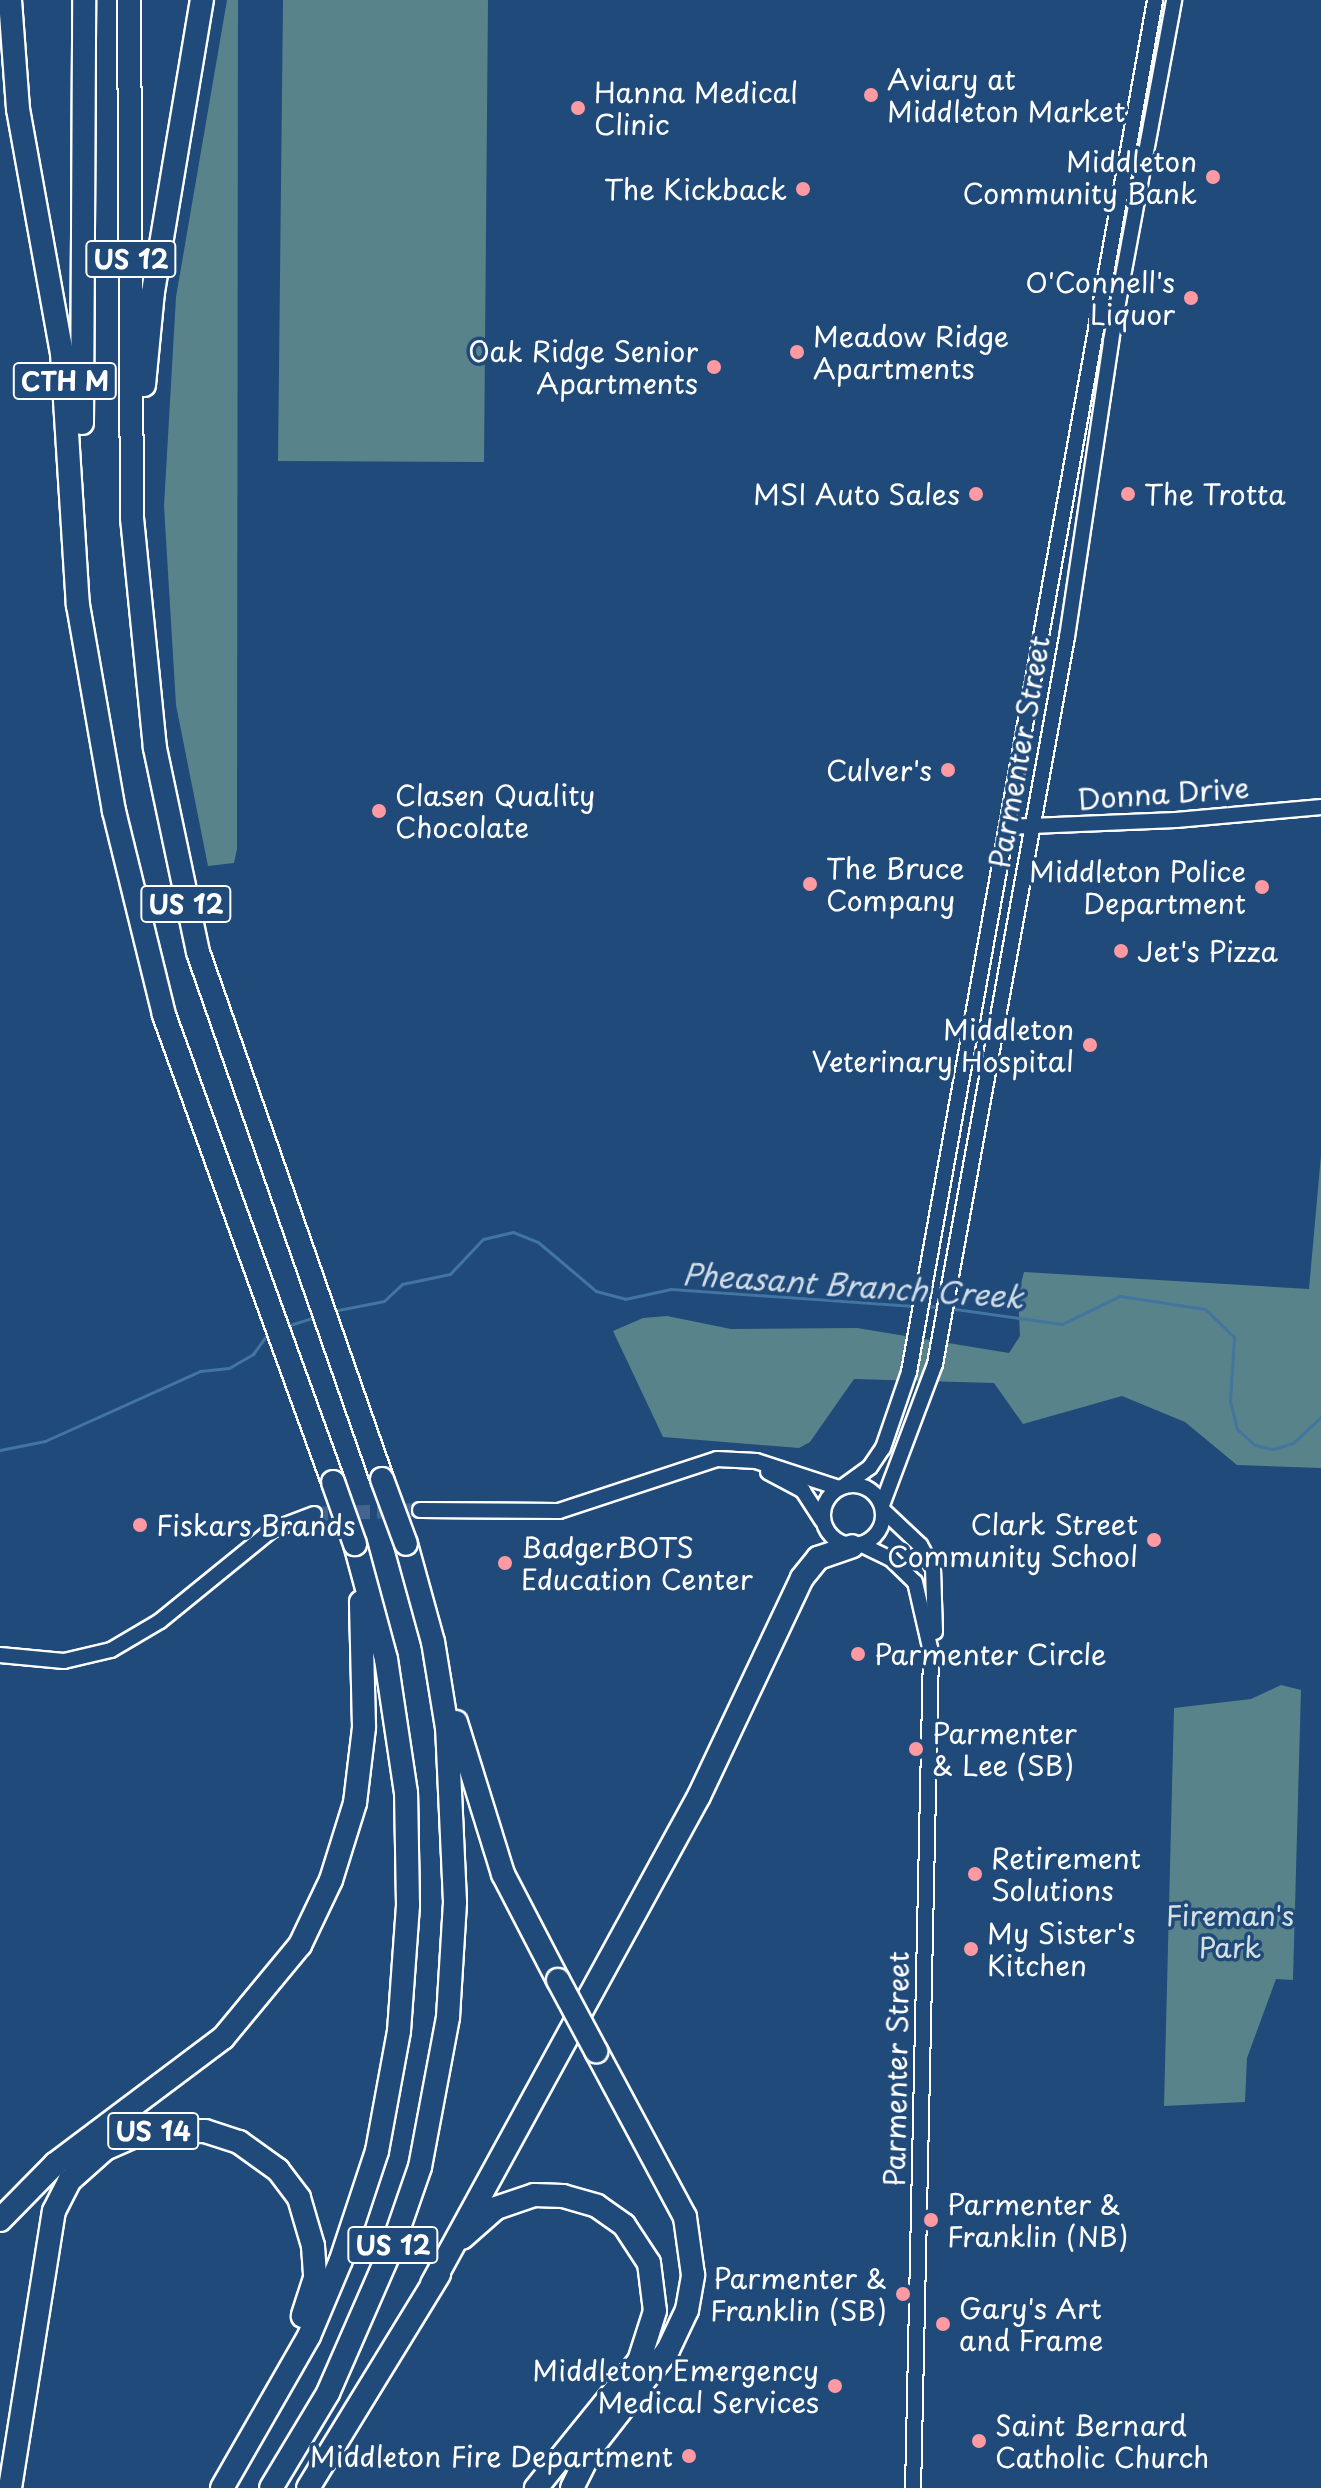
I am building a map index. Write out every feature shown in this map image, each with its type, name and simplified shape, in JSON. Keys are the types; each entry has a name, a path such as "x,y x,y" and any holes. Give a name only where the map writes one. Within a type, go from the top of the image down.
{"highway":[{"name":"CTH M","path":"10,0 18,109 62,353 72,553 100,735"},
{"name":"US 12","path":"84,0 82,479 100,735 164,1015 356,1549 386,1659 406,1793 405,1983 377,2151 309,2336 222,2488"},
{"name":"US 12","path":"129,0 132,518 144,672 183,893 220,1019 406,1544 433,1642 448,1741 455,1902 448,2017 420,2167 363,2321 328,2393 271,2488"},
{"name":"CTH M","path":"132,518 153,292 202,0"},
{"path":"308,2488 432,2284 699,1796 802,1578 821,1556 857,1545"},
{"path":"0,2220 55,2164 223,2038 300,1945 347,1838 360,1771 363,1654 356,1549"},
{"path":"433,1642 503,1874 685,2217 693,2275 687,2310 668,2350 593,2446 572,2488"},
{"name":"US 14","path":"10,2488 54,2211 69,2181 87,2162 144,2132 186,2129 239,2142 289,2180 307,2218 315,2261 312,2293 256,2428"},
{"path":"432,2284 478,2221 519,2199 580,2200 608,2213 634,2236 654,2282 649,2342 565,2456 536,2488"},
{"path":"552,2488 565,2456"}],"street":[{"name":"Parmenter Street","path":"842,1487 870,1467 883,1448 917,1330 1155,0"},
{"name":"Parmenter Street","path":"913,2488 931,1652 938,1602 933,1568 920,1545 883,1508 924,1399 948,1293 1067,637 1111,341 1174,0"},
{"name":"Donna Drive","path":"1007,827 1321,807"},
{"path":"420,1510 559,1511 692,1465 717,1459 756,1461 842,1487 863,1486 883,1508 877,1535 857,1545 834,1540 803,1491 778,1476 745,1467 692,1465"},
{"path":"824,1524 824,1508 842,1487"},
{"path":"0,1655 64,1661 111,1650 160,1621 272,1530 314,1514"},
{"name":"Parmenter Street","path":"857,1545 891,1559 915,1582 931,1652"}],"green space":[{"path":"227,0 238,0 237,849 234,863 208,866 176,705 164,506 176,297"},
{"path":"283,0 488,0 484,462 278,461"},
{"path":"1321,1155 1321,1468 1237,1465 1185,1422 1122,1396 1023,1424 994,1383 854,1379 810,1442 799,1448 663,1437 613,1331 643,1318 667,1316 731,1329 857,1328 1009,1353 1020,1336 1018,1295 1024,1272 1309,1289"},
{"name":"Fireman's Park","path":"1281,1685 1301,1690 1293,1980 1276,1979 1247,2058 1245,2102 1164,2106 1174,1708 1251,1699"}],"waterway":[{"name":"Pheasant Branch Creek","path":"333,1311 384,1301 402,1284 450,1274 483,1239 513,1232 538,1242 596,1291 625,1299 671,1289 917,1306"},
{"name":"Pheasant Branch Creek","path":"948,1308 1062,1324 1120,1296 1205,1309 1234,1337 1230,1401 1237,1429 1255,1445 1273,1449 1293,1443 1321,1417"},
{"name":"Pheasant Branch Creek","path":"924,1306 941,1307"},
{"name":"Pheasant Branch Creek","path":"287,1326 314,1317"},
{"name":"Pheasant Branch Creek","path":"0,1450 45,1441 200,1371 229,1368 253,1354 269,1332"}],"tunnel":[{"path":"314,1514 420,1510"}],"place":[{"name":"Aviary at Middleton Market","path":"871,95"},
{"name":"Hanna Medical Clinic","path":"578,108"},
{"name":"Middleton Community Bank","path":"1213,177"},
{"name":"The Kickback","path":"803,189"},
{"name":"O'Connell's Liquor","path":"1191,298"},
{"name":"Meadow Ridge Apartments","path":"797,352"},
{"name":"Oak Ridge Senior Apartments","path":"714,367"},
{"name":"MSI Auto Sales","path":"976,494"},
{"name":"The Trotta","path":"1128,494"},
{"name":"Culver's","path":"948,770"},
{"name":"Clasen Quality Chocolate","path":"379,811"},
{"name":"The Bruce Company","path":"810,884"},
{"name":"Middleton Police Department","path":"1262,887"},
{"name":"Jet's Pizza","path":"1121,951"},
{"name":"Middleton Veterinary Hospital","path":"1090,1045"},
{"name":"Fiskars Brands","path":"140,1525"},
{"name":"Clark Street Community School","path":"1154,1540"},
{"name":"BadgerBOTS Education Center","path":"505,1563"},
{"name":"Parmenter Circle","path":"858,1654"},
{"name":"Parmenter & Lee (SB)","path":"916,1749"},
{"name":"Retirement Solutions","path":"975,1874"},
{"name":"My Sister's Kitchen","path":"971,1949"},
{"name":"Parmenter & Franklin (NB)","path":"931,2220"},
{"name":"Parmenter & Franklin (SB)","path":"903,2294"},
{"name":"Gary's Art and Frame","path":"943,2324"},
{"name":"Middleton Emergency Medical Services","path":"835,2386"},
{"name":"Saint Bernard Catholic Church","path":"979,2441"},
{"name":"Middleton Fire Department","path":"689,2456"}]}
